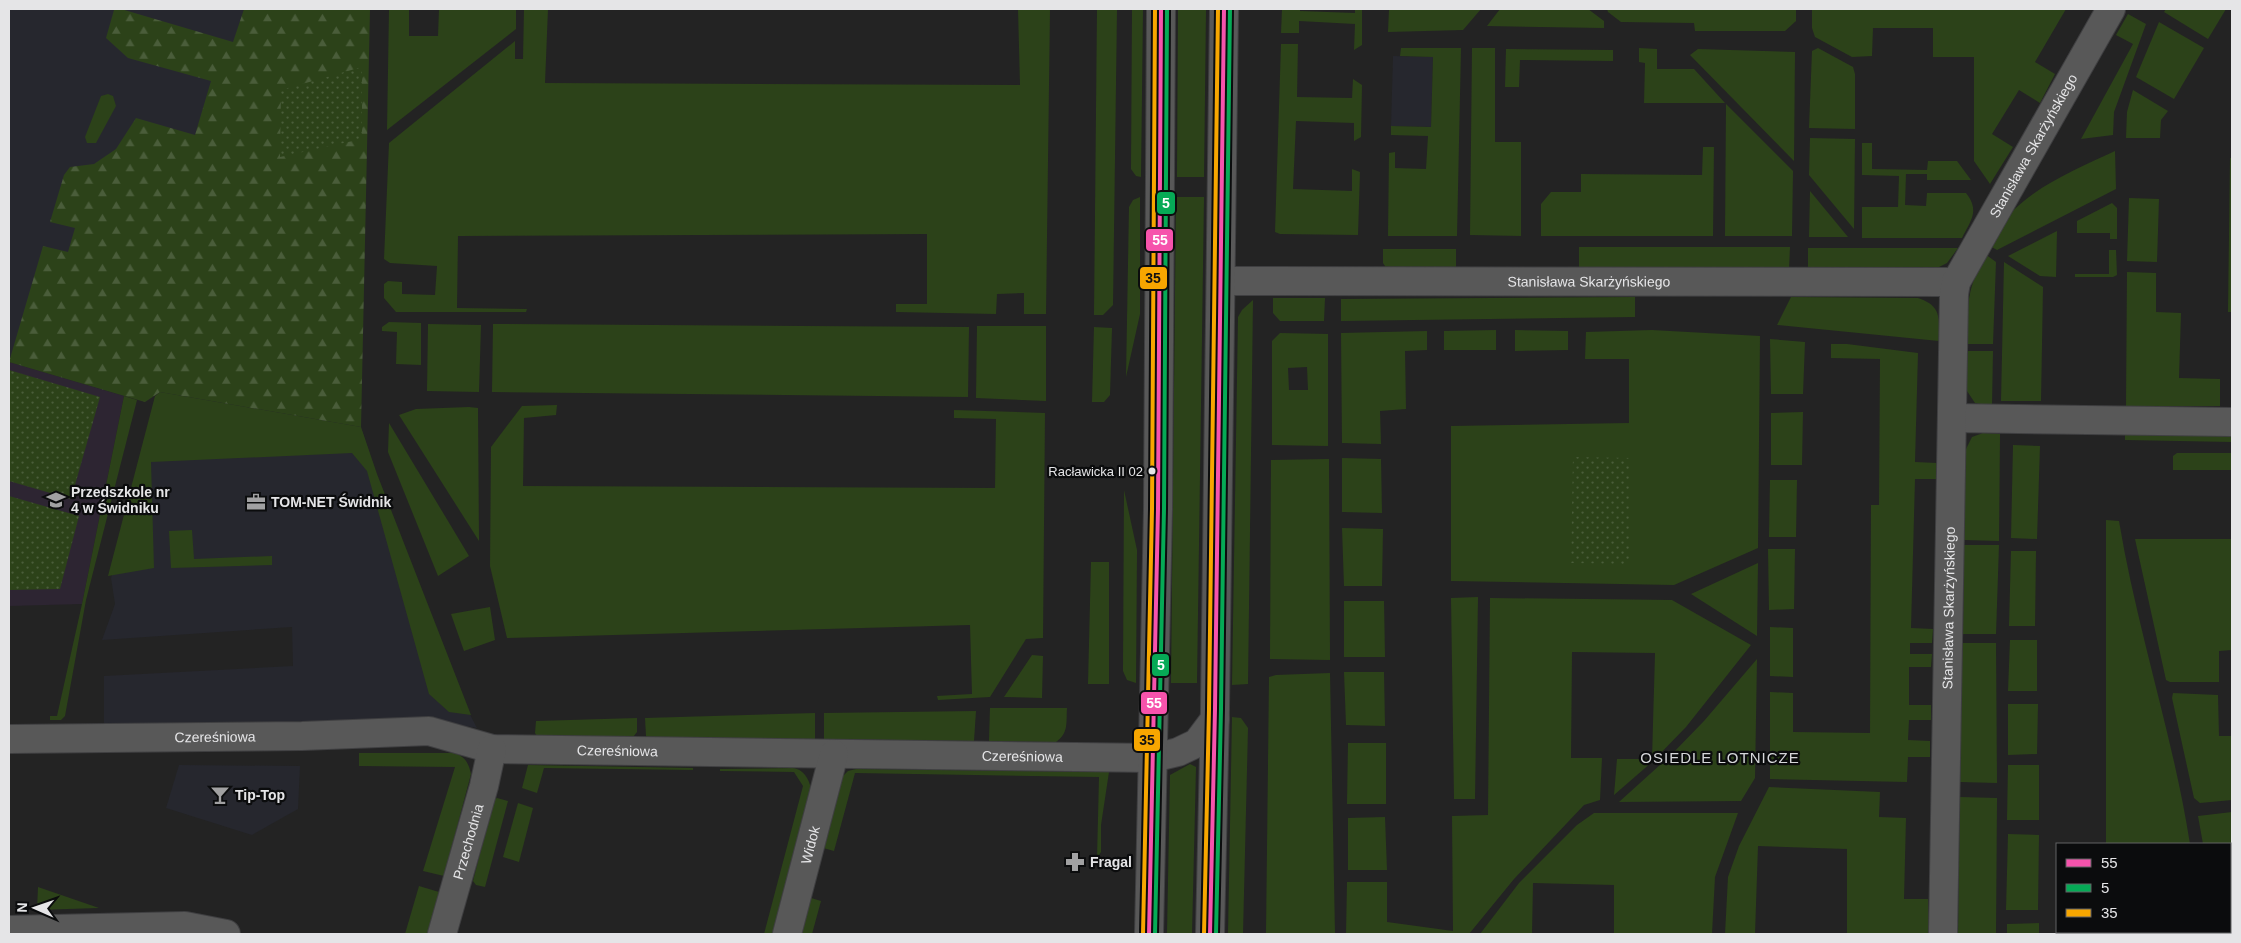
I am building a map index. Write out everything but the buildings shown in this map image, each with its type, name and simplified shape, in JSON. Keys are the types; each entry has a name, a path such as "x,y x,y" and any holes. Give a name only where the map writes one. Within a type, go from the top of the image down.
{"street":[{"path":"1149,934 1160,323 1160,9"},
{"path":"1210,934 1215,719 1224,9"},
{"name":"Stanisława Skarżyńskiego","path":"1943,934 1954,294 1956,282 2111,9"},
{"name":"Stanisława Skarżyńskiego","path":"1221,281 1956,282"},
{"path":"1952,418 2232,422"},
{"name":"Czereśniowa","path":"9,739 302,736 429,731 492,749 1153,758 1178,752 1197,743 1215,719"},
{"name":"Przechodnia","path":"442,934 484,786 492,749"},
{"name":"Widok","path":"787,934 834,754"},
{"path":"9,930 185,926 226,934"}],"shaded area":[{"path":"9,9 244,9 124,396 9,362"},
{"path":"1393,56 1433,57 1431,127 1391,126"},
{"name":"Przedszkole nr 4 w Świdniku","path":"9,362 124,396 82,604 9,606"},
{"path":"160,392 361,427 432,642 477,728 418,718 104,727 104,676 293,666 292,627 102,640 115,604 111,578"},
{"path":"179,765 300,766 298,809 252,835 166,808"}],"green space":[{"path":"121,9 233,42 244,9 370,9 361,427 160,392 145,402 9,362 43,246 68,252 75,228 50,222 64,175 70,167 94,164 116,149 136,118 195,135 211,81 128,58 106,38 114,10"},
{"path":"389,9 409,9 409,36 438,36 439,9 516,9 516,29 387,130"},
{"path":"524,9 548,9 545,83 1020,85 1018,9 1050,9 1046,314 1024,314 1024,293 997,294 996,314 896,312 896,304 927,304 927,234 458,236 457,308 527,309 526,312 396,312 384,298 384,284 388,281 402,282 402,294 435,295 437,266 390,263 384,259 389,143 515,41 515,59 523,59"},
{"path":"1097,9 1117,9 1113,305 1103,315 1094,315"},
{"path":"1132,9 1143,9 1141,177 1136,176 1131,169"},
{"path":"1178,9 1206,9 1204,177 1177,177"},
{"path":"1282,9 1355,13 1355,9 1362,9 1362,45 1354,50 1355,24 1299,21 1299,33 1281,33"},
{"path":"1389,9 1481,9 1463,30 1388,32"},
{"path":"1500,9 1588,9 1604,21 1604,28 1487,26"},
{"path":"1607,9 1796,9 1796,21 1785,31 1695,31 1694,23 1621,22 1608,12"},
{"path":"1812,9 2066,9 2035,62 2055,74 2040,103 2019,90 1992,134 2013,147 1990,184 1974,161 1974,57 1933,57 1933,28 1873,28 1872,56 1852,57 1815,37 1812,28"},
{"path":"2166,9 2226,9 2208,39 2164,12"},
{"path":"2128,14 2146,24 2114,112 2113,135 2081,139 2133,44 2116,35"},
{"path":"2159,22 2204,48 2174,99 2136,77"},
{"path":"1281,44 1298,44 1297,97 1352,98 1353,79 1362,85 1361,137 1354,141 1354,123 1296,121 1293,189 1352,191 1352,169 1360,172 1358,235 1280,234 1275,232"},
{"path":"1401,48 1461,48 1457,236 1388,236 1389,153 1395,152 1395,168 1426,169 1428,136 1391,135 1391,126 1431,127 1433,57 1400,56"},
{"path":"1472,48 1495,48 1495,142 1521,142 1521,236 1470,235"},
{"path":"1639,48 1657,49 1657,69 1694,69 1725,103 1644,103 1645,63 1639,62"},
{"path":"1818,48 1853,67 1855,74 1855,129 1809,128 1812,51"},
{"path":"1506,49 1613,50 1613,61 1520,60 1519,87 1505,87"},
{"path":"1698,49 1795,52 1794,161 1690,55"},
{"path":"362,67 362,139 280,157 281,90"},
{"path":"2133,90 2168,111 2161,120 2160,138 2126,138 2127,112"},
{"path":"108,94 113,96 116,106 96,143 87,143 85,137 101,96"},
{"path":"1726,104 1793,171 1792,236 1725,236"},
{"path":"1810,138 1855,139 1854,229 1809,175"},
{"path":"1862,143 1872,143 1872,169 1927,170 1928,161 1957,161 1971,180 1927,180 1927,174 1906,174 1905,205 1926,206 1927,193 1966,193 1973,205 1973,216 1962,238 1862,238 1862,207 1898,207 1899,176 1862,175"},
{"path":"1703,147 1714,147 1713,236 1541,236 1541,204 1551,192 1581,192 1581,174 1702,175"},
{"path":"2115,151 2116,189 1997,250 1990,246 2008,216 2031,195 2058,178"},
{"path":"2230,158 2232,158 2232,312 2228,312"},
{"path":"1810,191 1848,237 1809,237"},
{"path":"1140,197 1140,314 1126,377 1129,207 1133,200"},
{"path":"1176,197 1204,197 1197,683 1171,683"},
{"path":"2129,198 2159,199 2157,262 2127,261"},
{"path":"2112,203 2117,208 2117,239 2110,239 2110,233 2077,233 2077,221"},
{"path":"2057,231 2056,277 2040,276 2008,256"},
{"path":"1579,247 1790,247 1789,270 1579,269"},
{"path":"1808,248 1958,248 1947,263 1939,267 1808,269"},
{"path":"1383,249 1456,249 1456,269 1387,269 1383,263"},
{"path":"2109,250 2116,250 2117,275 2113,277 2075,277 2075,274 2109,274"},
{"path":"1985,254 1996,262 1993,344 1966,344 1971,288"},
{"path":"2004,262 2043,287 2041,401 2001,401"},
{"path":"2127,272 2156,273 2156,312 2181,313 2179,378 2220,379 2220,406 2126,406"},
{"path":"1635,297 1635,317 1341,321 1341,299"},
{"path":"1791,297 1918,298 1931,305 1938,314 1939,341 1777,325"},
{"path":"1273,298 1325,298 1324,321 1280,321 1273,313"},
{"path":"1253,300 1248,684 1232,685 1238,317 1242,310"},
{"path":"389,322 421,323 421,365 396,364 397,332 382,331 382,327"},
{"path":"428,324 481,325 479,392 427,391"},
{"path":"493,324 969,327 968,397 492,392"},
{"path":"977,326 1046,326 1046,401 976,398"},
{"path":"1094,327 1112,328 1110,395 1104,402 1092,402"},
{"path":"1496,330 1496,350 1444,350 1444,331"},
{"path":"1515,330 1568,331 1568,350 1515,351"},
{"path":"1652,330 1760,336 1758,548 1674,585 1451,581 1451,426 1629,423 1629,359 1585,359 1586,332"},
{"path":"1427,331 1427,350 1405,351 1406,409 1380,411 1381,444 1342,443 1341,333"},
{"path":"1280,333 1328,334 1328,446 1272,445 1272,341","holes":["1307,367 1308,390 1289,390 1288,368"]},
{"path":"1770,339 1805,342 1803,394 1771,394"},
{"path":"1831,344 1847,344 1918,353 1915,462 1937,463 1937,479 1915,479 1911,628 1933,629 1932,643 1910,643 1910,654 1932,654 1931,667 1909,667 1909,705 1931,705 1931,720 1909,720 1908,740 1930,741 1930,757 1908,757 1907,782 1770,779 1770,692 1793,693 1793,732 1870,733 1871,505 1879,505 1880,359 1831,358"},
{"path":"1966,351 1993,351 1992,406 1975,403 1965,388"},
{"path":"9,370 100,397 71,499 9,481"},
{"path":"160,392 361,427 377,474 471,715 449,712 429,694 367,471 352,453 151,462 154,568 108,576 155,396"},
{"path":"124,396 137,400 86,600 65,716 61,720 50,720 50,716 57,716 82,604"},
{"path":"557,405 556,415 524,418 523,486 995,488 996,419 954,418 954,410 1045,413 1043,638 1026,639 990,697 938,700 937,696 972,694 970,625 507,638 490,566 491,447 522,406"},
{"path":"478,408 479,541 399,415 416,409"},
{"path":"1803,412 1802,465 1771,465 1771,413"},
{"path":"389,423 469,556 438,576 388,452"},
{"path":"1983,433 2000,434 1999,541 1964,540 1965,451 1972,437"},
{"path":"2125,433 2232,433 2232,442 2125,440"},
{"path":"2013,445 2040,446 2037,539 2011,538"},
{"path":"2177,453 2232,453 2232,470 2173,470 2173,456"},
{"path":"1573,457 1631,458 1629,564 1571,563"},
{"path":"1342,458 1381,459 1382,513 1342,512"},
{"path":"1329,459 1330,660 1270,659 1271,460"},
{"path":"1770,480 1797,480 1796,537 1769,537"},
{"path":"1124,490 1137,550 1136,683 1127,680 1123,671"},
{"path":"9,496 79,516 60,589 9,590"},
{"path":"2106,520 2119,521 2135,602 2183,803 2190,843 2106,843"},
{"path":"1342,528 1383,529 1382,586 1344,586"},
{"path":"192,530 194,559 272,556 272,565 171,568 169,531"},
{"path":"2135,539 2232,539 2232,650 2219,651 2219,682 2170,682 2166,680"},
{"path":"1964,545 1999,545 1996,634 1963,634"},
{"path":"1768,549 1795,549 1794,609 1769,610"},
{"path":"2011,551 2036,551 2035,626 2009,626"},
{"path":"1091,562 1109,562 1109,684 1088,684"},
{"path":"1758,563 1757,636 1691,594"},
{"path":"1478,597 1475,799 1454,799 1451,598"},
{"path":"1490,598 1672,600 1751,645 1686,727 1652,762 1614,795 1617,759 1652,759 1655,653 1572,652 1571,758 1602,758 1600,800 1584,805 1514,879 1469,934 1346,934 1347,882 1387,882 1387,922 1453,931 1452,816 1488,815"},
{"path":"1344,601 1384,601 1385,657 1344,657"},
{"path":"490,607 495,640 464,651 451,614"},
{"path":"1770,627 1793,628 1793,677 1770,676"},
{"path":"2010,640 2037,640 2037,691 2008,691"},
{"path":"1962,643 1996,643 1997,783 1960,782"},
{"path":"1032,655 1043,656 1042,698 1004,697"},
{"path":"1757,659 1755,778 1741,801 1619,802 1671,755 1704,721"},
{"path":"1344,672 1384,672 1385,726 1346,725"},
{"path":"1330,673 1335,934 1266,934 1269,677 1276,675"},
{"path":"2173,693 2218,695 2219,736 2232,736 2232,800 2200,803 2194,798 2172,698"},
{"path":"2008,704 2038,704 2037,754 2008,755"},
{"path":"990,708 1067,708 1065,731 1056,742 989,741"},
{"path":"976,711 974,741 824,739 824,713"},
{"path":"815,713 815,739 654,742 646,736 645,718"},
{"path":"1232,717 1241,718 1248,728 1243,934 1228,934"},
{"path":"637,718 637,732 629,742 540,740 535,733 536,721"},
{"path":"1348,743 1386,743 1386,804 1347,804"},
{"path":"359,753 454,753 466,761 471,774 444,876 423,871 455,767 359,766"},
{"path":"1190,764 1196,767 1192,934 1167,934 1170,775"},
{"path":"528,765 693,768 693,770 544,768 537,793 522,788"},
{"path":"2008,765 2039,765 2039,820 2007,820"},
{"path":"793,768 804,774 809,781 812,793 777,934 764,934 803,786 794,772 720,771 720,769"},
{"path":"856,769 1109,772 1101,825 1101,852 1097,858 1099,777 855,773 834,851 820,847 839,780 848,771"},
{"path":"1769,787 1880,792 1879,817 1906,818 1904,899 1928,899 1929,934 1847,934 1847,849 1758,846 1755,934 1725,934 1728,877 1739,846"},
{"path":"1960,797 1997,798 1996,934 1958,934"},
{"path":"494,799 508,801 485,887 476,885 473,881"},
{"path":"518,803 533,808 519,862 503,857"},
{"path":"2232,812 2232,901 2231,843 2203,843 2198,816"},
{"path":"1594,813 1738,813 1715,877 1712,934 1614,934 1614,885 1533,883 1532,934 1480,934 1519,883 1577,825"},
{"path":"1385,817 1387,870 1348,870 1348,818"},
{"path":"2008,834 2039,835 2038,910 2006,910"},
{"path":"419,886 439,892 429,934 405,934"},
{"path":"38,887 99,908 37,910"},
{"path":"808,897 821,901 812,934 798,934"},
{"path":"2039,923 2039,934 2007,934 2007,924"}],"transit line":[{"name":"35","path":"1143,934 1152,509 1155,9"},
{"name":"55","path":"1149,934 1158,509 1161,9"},
{"name":"5","path":"1155,934 1164,509 1167,9"},
{"name":"35","path":"1204,934 1209,709 1218,9"},
{"name":"55","path":"1210,934 1215,709 1224,9"},
{"name":"5","path":"1216,934 1221,709 1230,9"}],"place":[{"name":"Racławicka II 02","path":"1152,471"},
{"name":"Przedszkole nr 4 w Świdniku","path":"56,500"},
{"name":"TOM-NET Świdnik","path":"256,502"},
{"name":"Tip-Top","path":"220,795"},
{"name":"Fragal","path":"1075,862"}],"district":[{"name":"OSIEDLE LOTNICZE","path":"1720,758"}]}
